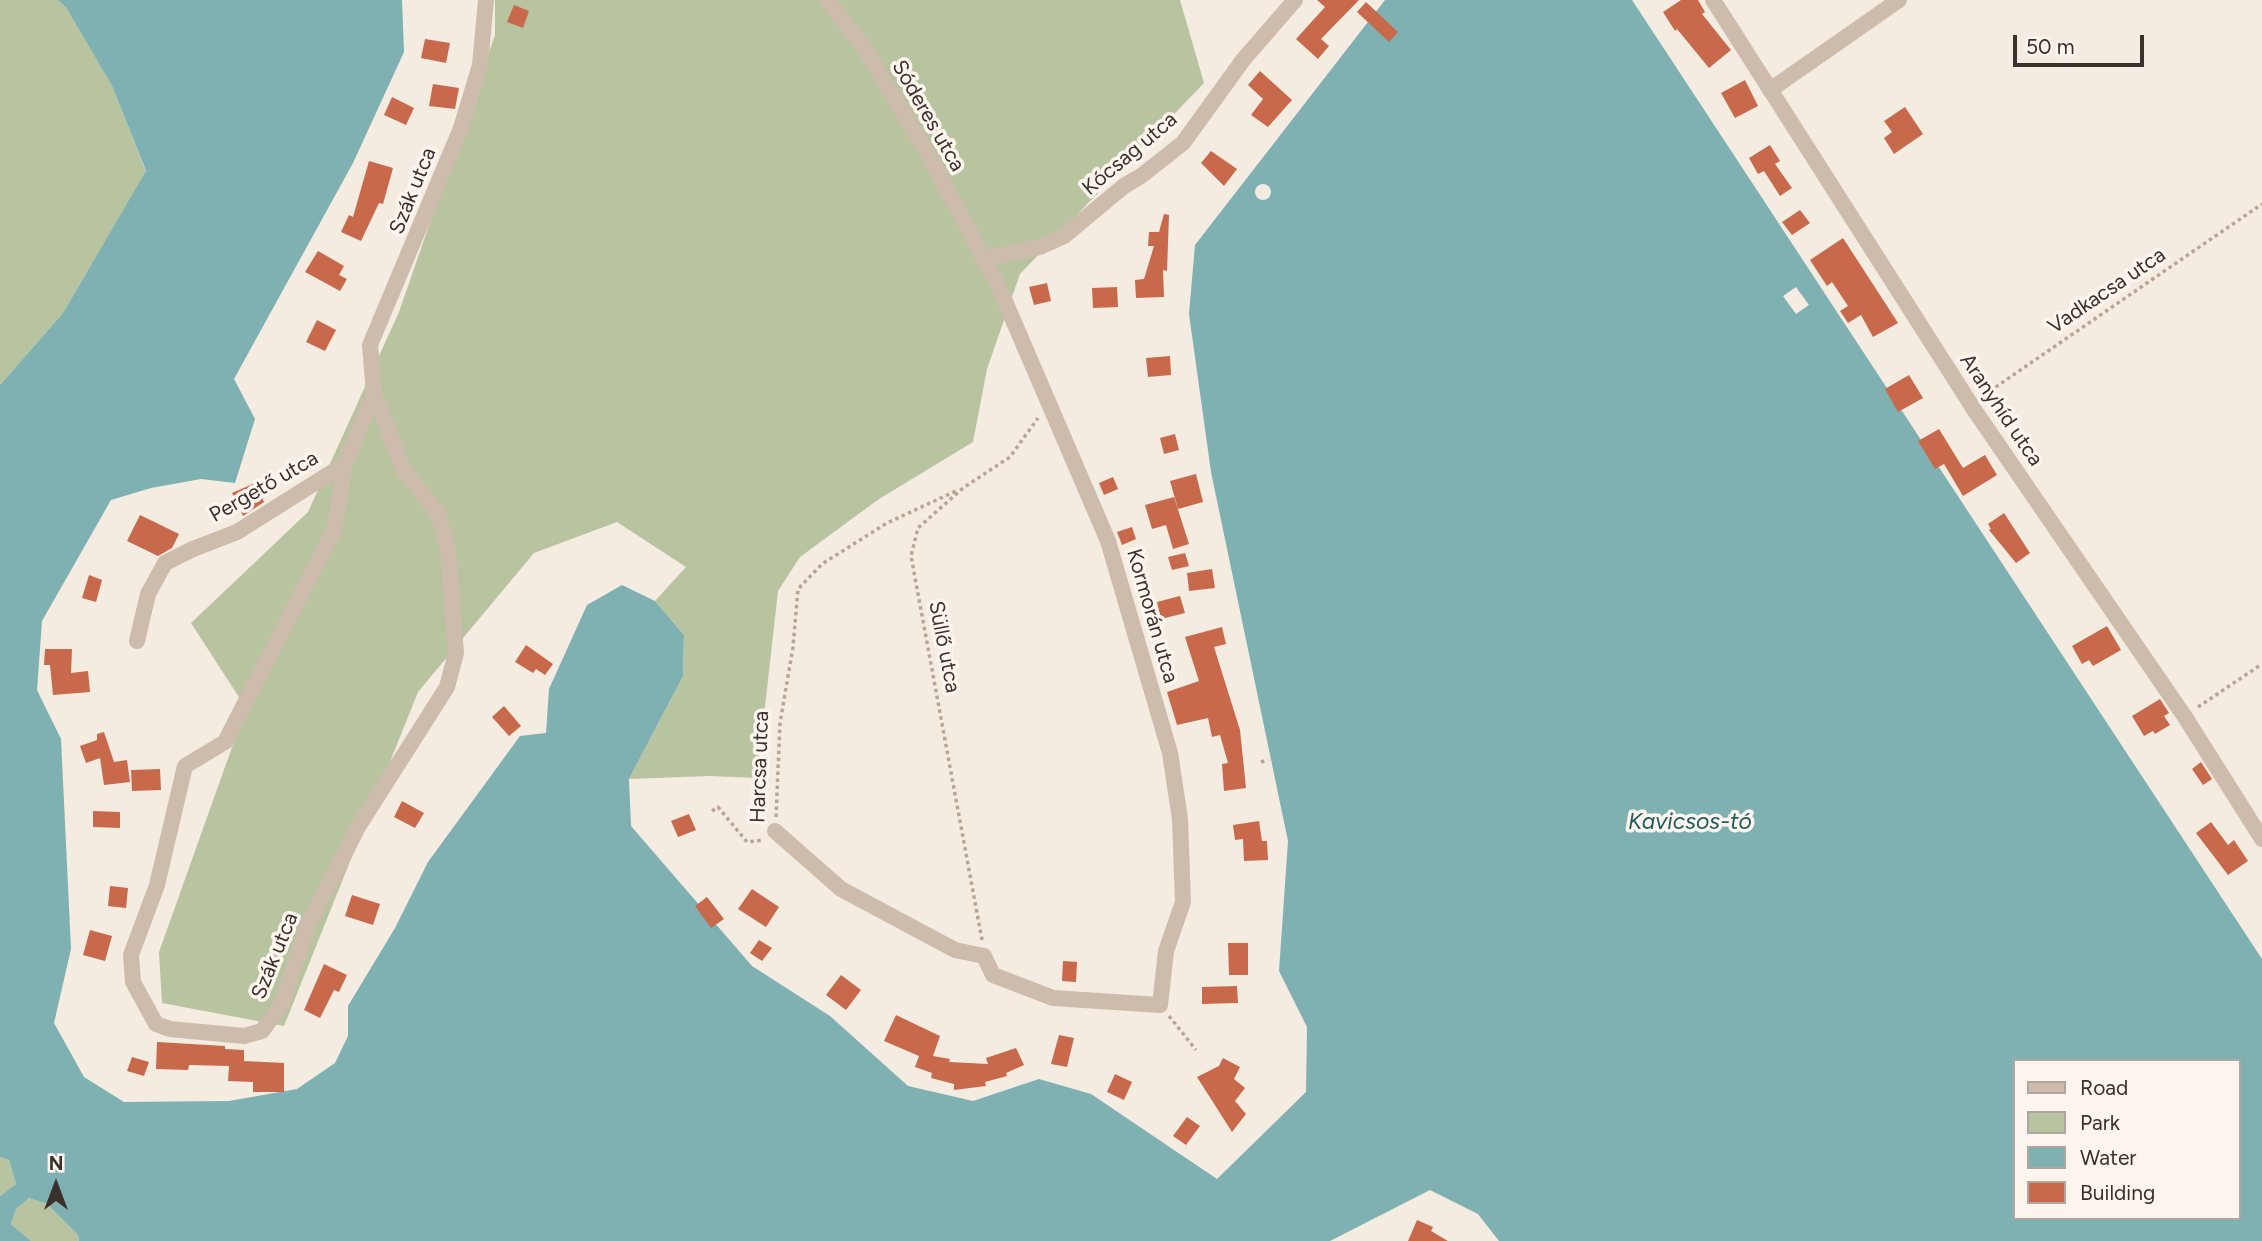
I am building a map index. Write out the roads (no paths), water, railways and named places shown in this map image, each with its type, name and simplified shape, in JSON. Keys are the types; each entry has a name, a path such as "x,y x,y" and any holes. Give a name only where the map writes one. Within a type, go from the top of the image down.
{"street":[{"name":"Szák utca","path":"374,393 345,464 334,530 226,742 185,766 157,885 131,955 133,982 156,1024 170,1029 244,1035 262,1031 282,1004 308,925 358,827 447,687 456,653 448,548 438,513 404,471 374,393 370,345 461,128 480,65 486,0"},
{"name":"Sóderes utca","path":"827,0 865,49 919,139 983,259"},
{"name":"Kócsag utca","path":"983,259 1040,247 1064,236 1124,186 1183,143 1243,60 1296,0"},
{"name":"Aranyhíd utca","path":"1713,0 1971,404 2185,716 2262,839"},
{"path":"1770,90 1899,0"},
{"name":"Kormorán utca","path":"983,259 998,285 1108,541 1170,753 1180,819 1183,902 1167,951 1160,1005 1053,998 993,975 984,956"},
{"name":"Pergető utca","path":"137,641 148,594 166,563 192,549 237,532 345,464"},
{"name":"Harcsa utca","path":"775,831 841,889 955,950 984,956"}],"water":[{"name":"Kavicsos-tó","path":"58,0 402,0 404,52 353,163 234,379 255,419 235,483 201,479 151,488 111,500 42,621 37,690 61,739 71,949 54,1023 84,1077 124,1102 229,1101 297,1089 335,1063 348,1036 348,1006 395,928 428,862 520,736 546,733 549,689 587,605 622,585 655,601 684,635 683,676 629,779 631,826 752,966 830,1016 908,1086 973,1101 1039,1079 1091,1094 1217,1179 1306,1092 1307,1027 1279,971 1288,841 1211,472 1189,314 1195,245 1385,0 1632,0 2262,959 2262,1241 1499,1241 1478,1214 1430,1190 1330,1241 79,1241 78,1235 47,1204 29,1198 16,1209 11,1224 31,1241 0,1241 0,1196 16,1184 9,1160 0,1157 0,385 63,313 146,171 112,86 66,7"}]}
